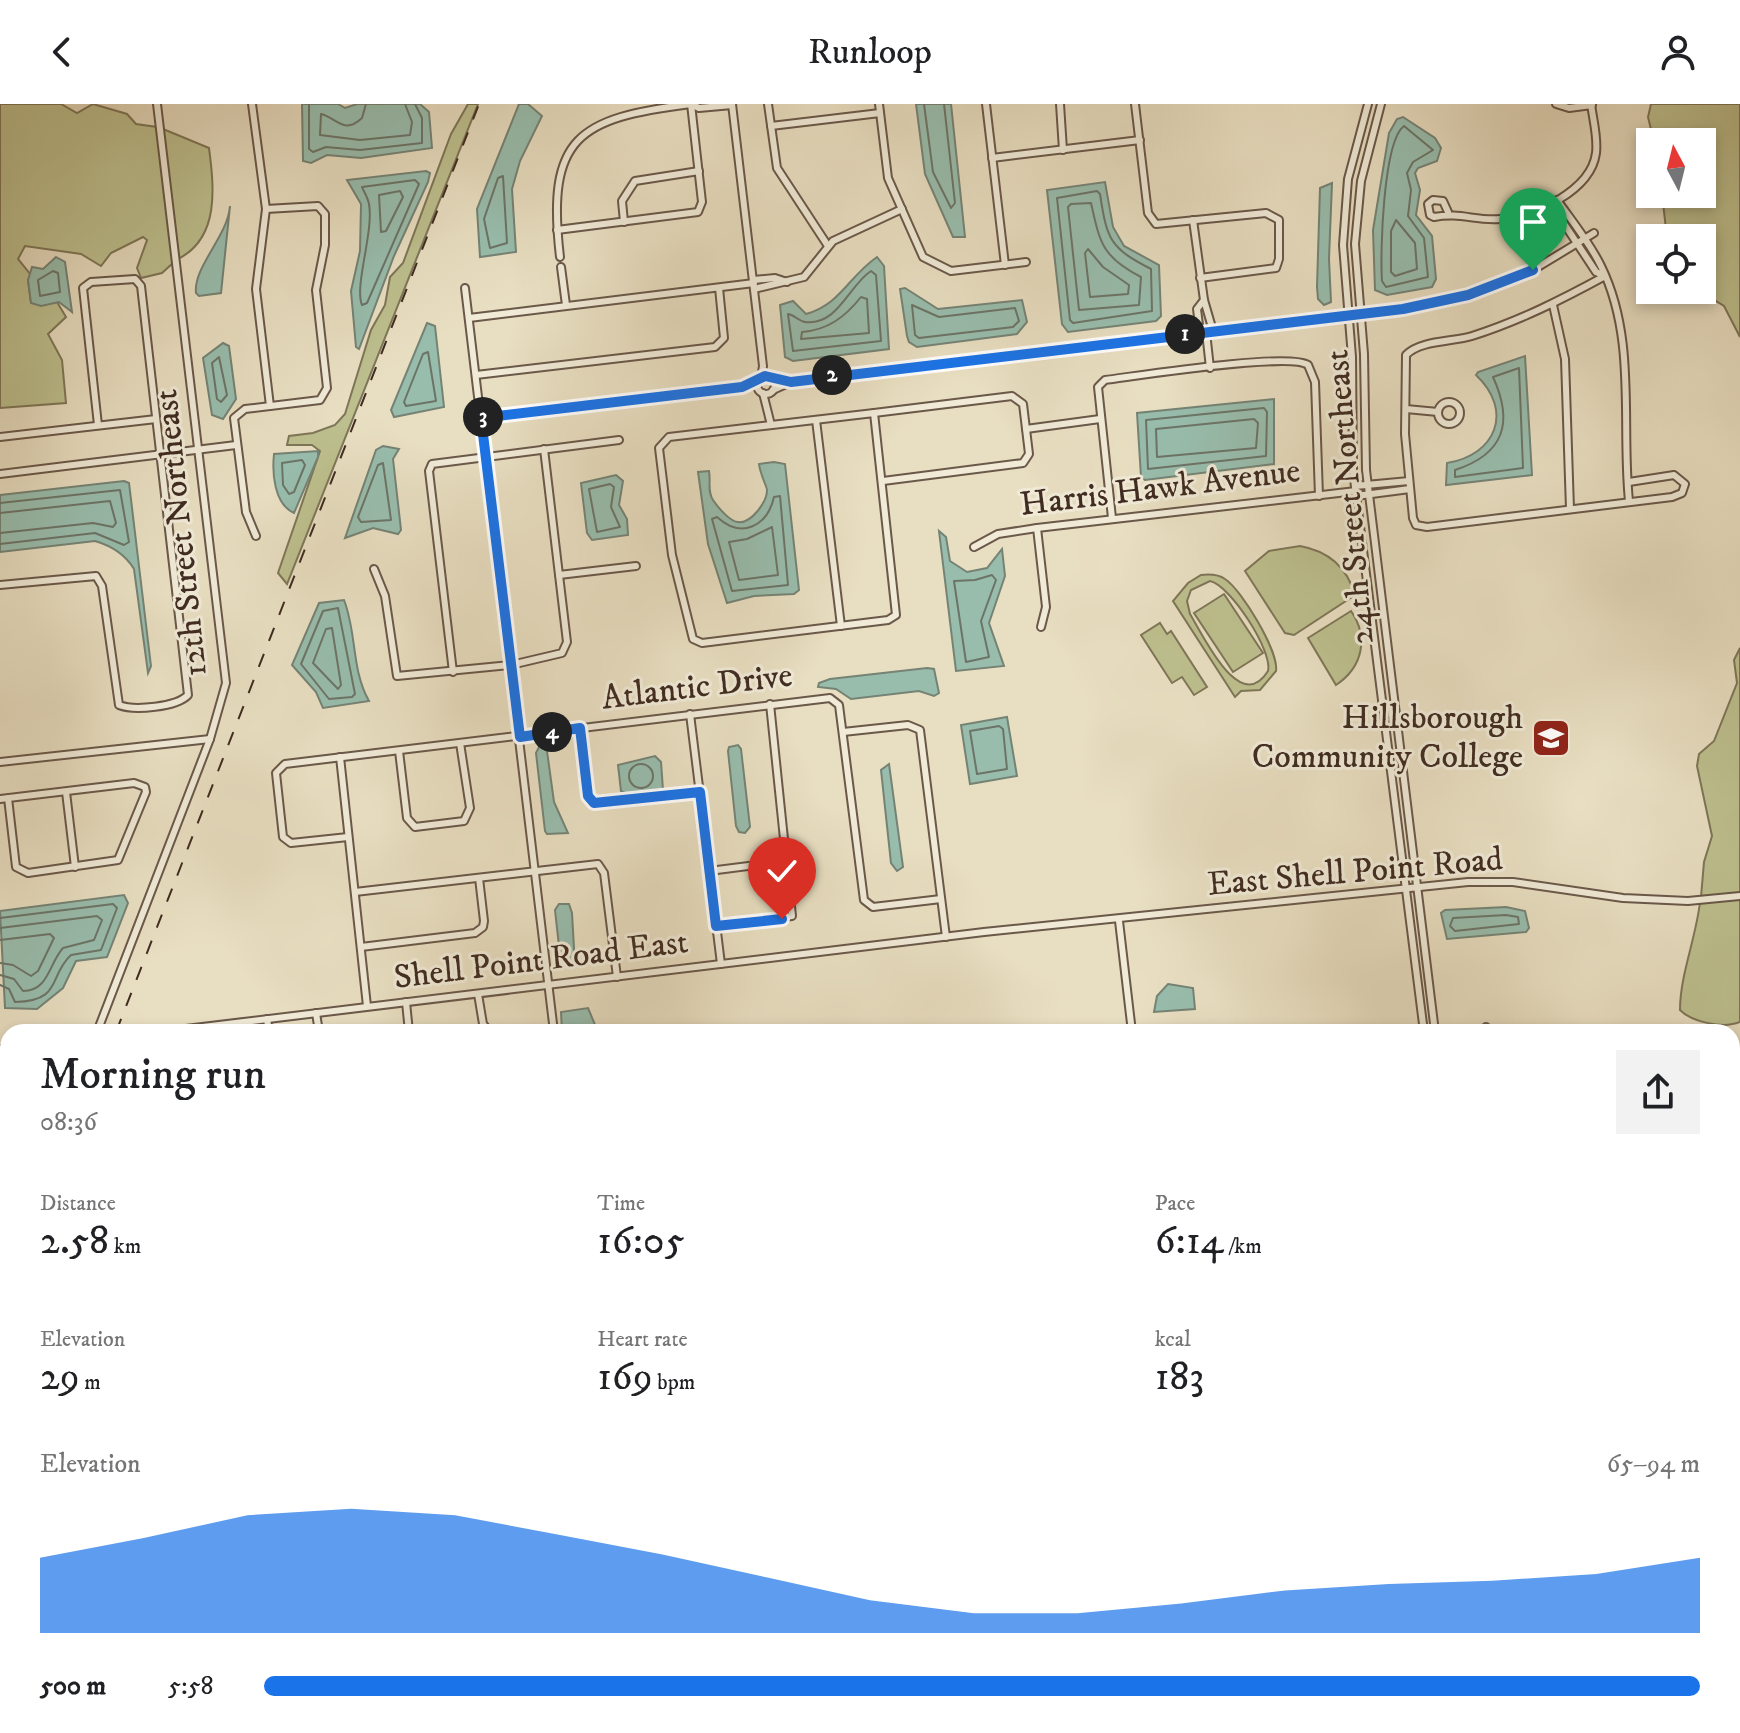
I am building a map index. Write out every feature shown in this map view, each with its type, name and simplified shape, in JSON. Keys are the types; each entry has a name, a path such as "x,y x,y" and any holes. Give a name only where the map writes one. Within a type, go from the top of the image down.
{"street":[{"name":"12th Street Northeast","path":"100,1024 210,739 226,683 157,104"},
{"path":"252,104 266,209 256,289 270,406"},
{"path":"557,230 698,212 702,202 691,104"},
{"path":"560,257 556,185 569,155 596,127 629,108 691,104 699,108 732,104 771,425"},
{"path":"768,104 777,168 828,246"},
{"path":"879,104 887,173 921,255 944,270 1026,262"},
{"path":"986,104 1005,265"},
{"path":"1060,104 1063,150"},
{"path":"1135,104 1151,220 1162,225 1269,213 1280,223 1279,262 1273,270 1200,278"},
{"name":"24th Street Northeast","path":"1368,104 1355,147 1344,217 1356,491 1423,1024"},
{"name":"24th Street Northeast","path":"1381,104 1367,150 1356,219 1368,485 1434,1024"},
{"path":"1448,212 1502,219 1554,202 1586,177 1593,166 1597,146 1592,104 1569,108 1556,104"},
{"path":"771,126 880,113"},
{"path":"992,158 1140,140"},
{"path":"624,222 622,201 635,181 699,171"},
{"path":"1554,202 1596,272 1605,276"},
{"path":"256,536 246,512 233,424 240,411 320,400 327,394 316,290 325,214 318,206 266,209"},
{"path":"754,284 770,287 807,276 828,246 839,237 902,209"},
{"path":"1193,220 1210,368"},
{"path":"742,387 767,391 791,382 1434,304 1468,295 1533,270 1594,233"},
{"path":"561,267 566,305"},
{"path":"1605,276 1553,305 1468,337 1410,351 1405,360 1413,518 1421,527 1679,496 1685,484 1674,475 1629,482"},
{"path":"1605,276 1623,353 1629,501"},
{"path":"0,585 96,576 102,586 119,705 183,701 188,688 141,286 130,278 91,282 83,288 98,425"},
{"path":"769,278 770,287"},
{"path":"469,318 754,284 769,278 787,282"},
{"path":"465,288 553,1024"},
{"path":"476,375 715,347 724,338 719,288"},
{"path":"1204,300 1197,309 1206,332"},
{"path":"1553,305 1565,359 1570,509"},
{"path":"1112,518 1098,387 1105,380 1292,359 1308,365 1315,382 1319,496"},
{"path":"765,378 767,391"},
{"path":"481,418 742,387 765,378 791,382"},
{"path":"874,413 898,611 888,620 702,643 691,635 672,555 659,444 669,437 1012,396 1023,404 1029,454 1019,464 883,481"},
{"path":"1406,409 1438,412"},
{"path":"0,437 156,419"},
{"path":"1026,429 1100,419"},
{"path":"816,420 841,626"},
{"path":"453,672 429,468 435,462 619,440"},
{"path":"0,474 236,445"},
{"path":"374,569 385,596 397,676 511,665 549,658 566,648 544,449"},
{"path":"1356,491 1368,485 1409,485"},
{"path":"1356,491 1369,494 1409,485"},
{"name":"Harris Hawk Avenue","path":"974,547 998,534 1037,528 1356,491"},
{"path":"1037,528 1046,607 1041,627"},
{"path":"559,575 636,566"},
{"name":"Atlantic Drive","path":"348,837 291,843 283,837 276,773 285,764 830,698 839,705 864,900 873,907 941,899"},
{"path":"716,926 792,916 770,704"},
{"path":"690,714 721,964"},
{"path":"843,732 908,725 920,730 946,937"},
{"path":"580,728 591,802 700,792"},
{"path":"0,762 210,739"},
{"path":"399,751 407,818 415,827 464,821 470,808 460,743"},
{"path":"340,757 367,1006"},
{"path":"134,783 145,787 146,792 118,860 28,873 16,867 4,798 66,792 134,783"},
{"path":"66,792 75,867"},
{"path":"709,871 788,861"},
{"path":"355,892 594,863 602,868 617,977"},
{"path":"361,947 475,933 483,927 484,921 479,878"},
{"name":"East Shell Point Road","path":"1119,921 1418,886 1513,882 1623,898 1688,901 1740,896"},
{"path":"1119,921 1131,1024"},
{"name":"Shell Point Road East","path":"226,1024 946,937 1119,921"},
{"path":"478,994 483,1024"},
{"path":"406,1002 408,1024"},
{"path":"316,1013 318,1024"},
{"path":"267,1019 268,1024"}],"shaded area":[{"path":"0,104 61,104 77,113 93,104 127,114 136,124 157,127 174,262 162,273 141,278 137,268 147,240 143,237 111,253 101,266 81,254 25,246 18,259 31,275 28,280 31,303 57,302 66,317 48,334 62,360 66,403 0,408"},
{"path":"468,104 478,104 287,584 278,573 320,451 312,445 287,445 289,436 313,433 335,425 345,414 371,330 385,305 390,277 403,263 451,134"},
{"path":"1651,104 1740,104 1740,337 1724,306 1716,301 1716,224 1665,224 1664,208 1716,208 1716,128 1651,128 1648,117"},
{"path":"163,129 209,148 211,163 212,195 208,225 192,250 178,259"},
{"path":"1300,546 1328,556 1335,562 1347,576 1355,595 1294,635 1285,633 1245,571 1269,551"},
{"path":"1201,575 1220,576 1232,585 1249,608 1266,636 1275,662 1276,671 1260,690 1241,691 1235,697 1173,601 1188,583","holes":["1210,581 1238,606 1264,649 1268,671 1257,682 1246,684 1223,667 1190,614 1187,601 1191,590"]},
{"path":"1224,594 1263,653 1233,672 1194,613"},
{"path":"1351,611 1360,631 1360,651 1352,670 1336,685 1308,638"},
{"path":"1160,623 1167,634 1171,631 1207,687 1194,695 1182,677 1172,683 1141,635"},
{"path":"1740,648 1740,893 1701,897 1704,862 1712,836 1697,766 1699,754 1714,741 1737,683 1734,660"},
{"path":"1740,898 1740,1022 1717,1024 1700,1021 1680,1010 1700,902"}],"water":[{"path":"302,104 338,104 345,108 357,104 420,104 429,112 432,148 361,158 327,155 311,163 303,161"},
{"path":"519,104 528,104 542,116 520,161 512,189 516,252 480,257 477,209"},
{"path":"916,104 951,104 965,237 953,237 925,174"},
{"path":"1403,117 1435,138 1441,148 1437,161 1418,168 1415,173 1420,190 1416,215 1432,236 1436,279 1432,287 1387,295 1375,290 1373,230 1389,133 1397,119"},
{"path":"430,173 428,182 394,256 359,349 356,347 351,291 360,251 361,204 347,180"},
{"path":"1105,182 1113,227 1124,246 1159,265 1161,316 1156,321 1068,332 1062,324 1047,190"},
{"path":"1332,183 1331,302 1324,305 1318,299 1317,287 1320,188"},
{"path":"230,206 221,293 199,296 196,293 200,273 223,229"},
{"path":"56,257 65,262 72,312 59,302 41,306 31,303 28,280 32,267 43,269"},
{"path":"877,257 884,266 889,349 793,361 785,357 780,305 793,301 806,314 818,310"},
{"path":"905,288 938,309 1022,300 1027,322 1017,334 917,347 909,342 907,336 900,289"},
{"path":"427,323 435,326 444,407 394,417 391,410"},
{"path":"223,343 229,346 236,399 223,419 212,415 203,358"},
{"path":"1525,356 1532,475 1446,485 1447,463 1478,451 1494,430 1494,403 1488,389 1476,375"},
{"path":"1274,399 1274,464 1145,480 1141,477 1137,413"},
{"path":"383,446 399,449 393,459 401,530 398,534 373,528 345,538 376,450"},
{"path":"318,451 294,513 287,509 278,495 273,470 274,454"},
{"path":"759,464 785,464 799,590 794,594 754,596 727,603 708,544 698,472 709,471 713,500 729,517 743,522 757,511 766,495 767,488"},
{"path":"616,475 623,481 619,505 627,519 628,535 592,540 587,533 581,483"},
{"path":"124,481 129,483 151,666 148,673 134,569 122,555 95,541 0,552 0,495"},
{"path":"939,531 946,537 950,561 967,572 987,568 1002,549 1005,576 989,623 1004,666 956,671"},
{"path":"344,600 359,676 369,701 323,708 316,692 292,665 319,603"},
{"path":"934,669 939,693 934,696 919,691 851,699 836,689 818,687 819,683 830,679"},
{"path":"1007,717 1017,776 970,784 961,725"},
{"path":"540,745 547,751 554,802 568,833 547,834 545,831 536,753"},
{"path":"738,745 750,827 745,833 739,832 736,826 728,751 729,747"},
{"path":"655,756 661,762 663,790 627,794 621,791 618,765"},
{"path":"889,764 903,867 897,871 891,863 881,770"},
{"path":"124,895 128,903 107,957 76,961 63,988 37,1009 5,1008 0,911"},
{"path":"559,904 569,904 572,913 575,966 561,964 555,910"},
{"path":"1506,907 1525,911 1529,928 1526,932 1447,939 1441,913 1445,910"},
{"path":"1168,984 1193,988 1195,1009 1154,1012 1157,996"},
{"path":"588,1008 595,1024 562,1024 561,1012"}],"railway":[{"path":"119,1024 479,104"}],"place":[{"name":"Hillsborough Community College","path":"1551,738"}],"route":[{"path":"782,919 716,926 700,792 597,804 591,802 588,796 580,728 520,737 481,418 742,387 765,376 791,382 837,374 1403,309 1468,295 1533,270"}]}
